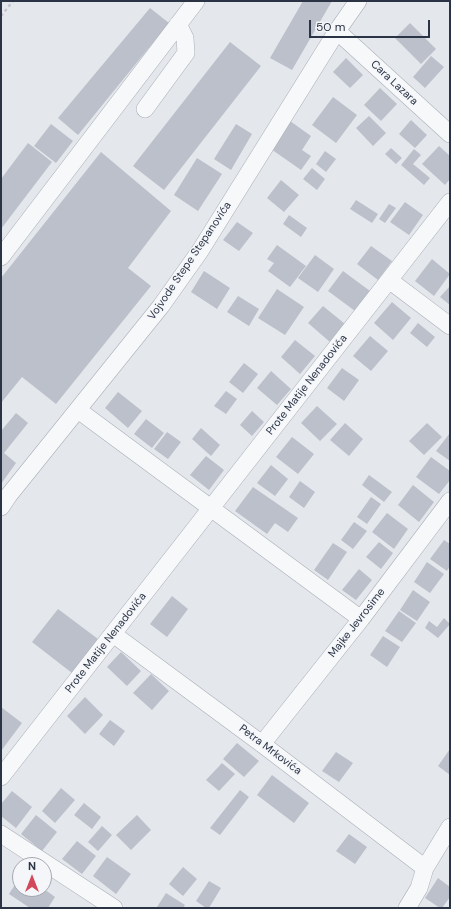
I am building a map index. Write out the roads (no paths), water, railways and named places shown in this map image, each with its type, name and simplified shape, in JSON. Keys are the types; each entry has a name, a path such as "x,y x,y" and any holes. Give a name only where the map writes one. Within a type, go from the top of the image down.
{"street":[{"path":"1,258 196,1"},
{"name":"Vojvode Stepe Stepanovića","path":"1,506 162,306 200,251 337,31 358,1"},
{"path":"145,109 186,53 186,38 178,24"},
{"name":"Cara Lazara","path":"337,31 450,134"},
{"name":"Prote Matije Nenadovića","path":"1,777 450,202"},
{"path":"389,280 450,326"},
{"path":"78,410 361,619"},
{"name":"Majke Jevrosime","path":"262,744 361,619 450,501"},
{"name":"Petra Mrkovića","path":"113,634 426,868"},
{"path":"407,908 419,888 426,868 450,827"},
{"path":"1,834 114,908"}]}
